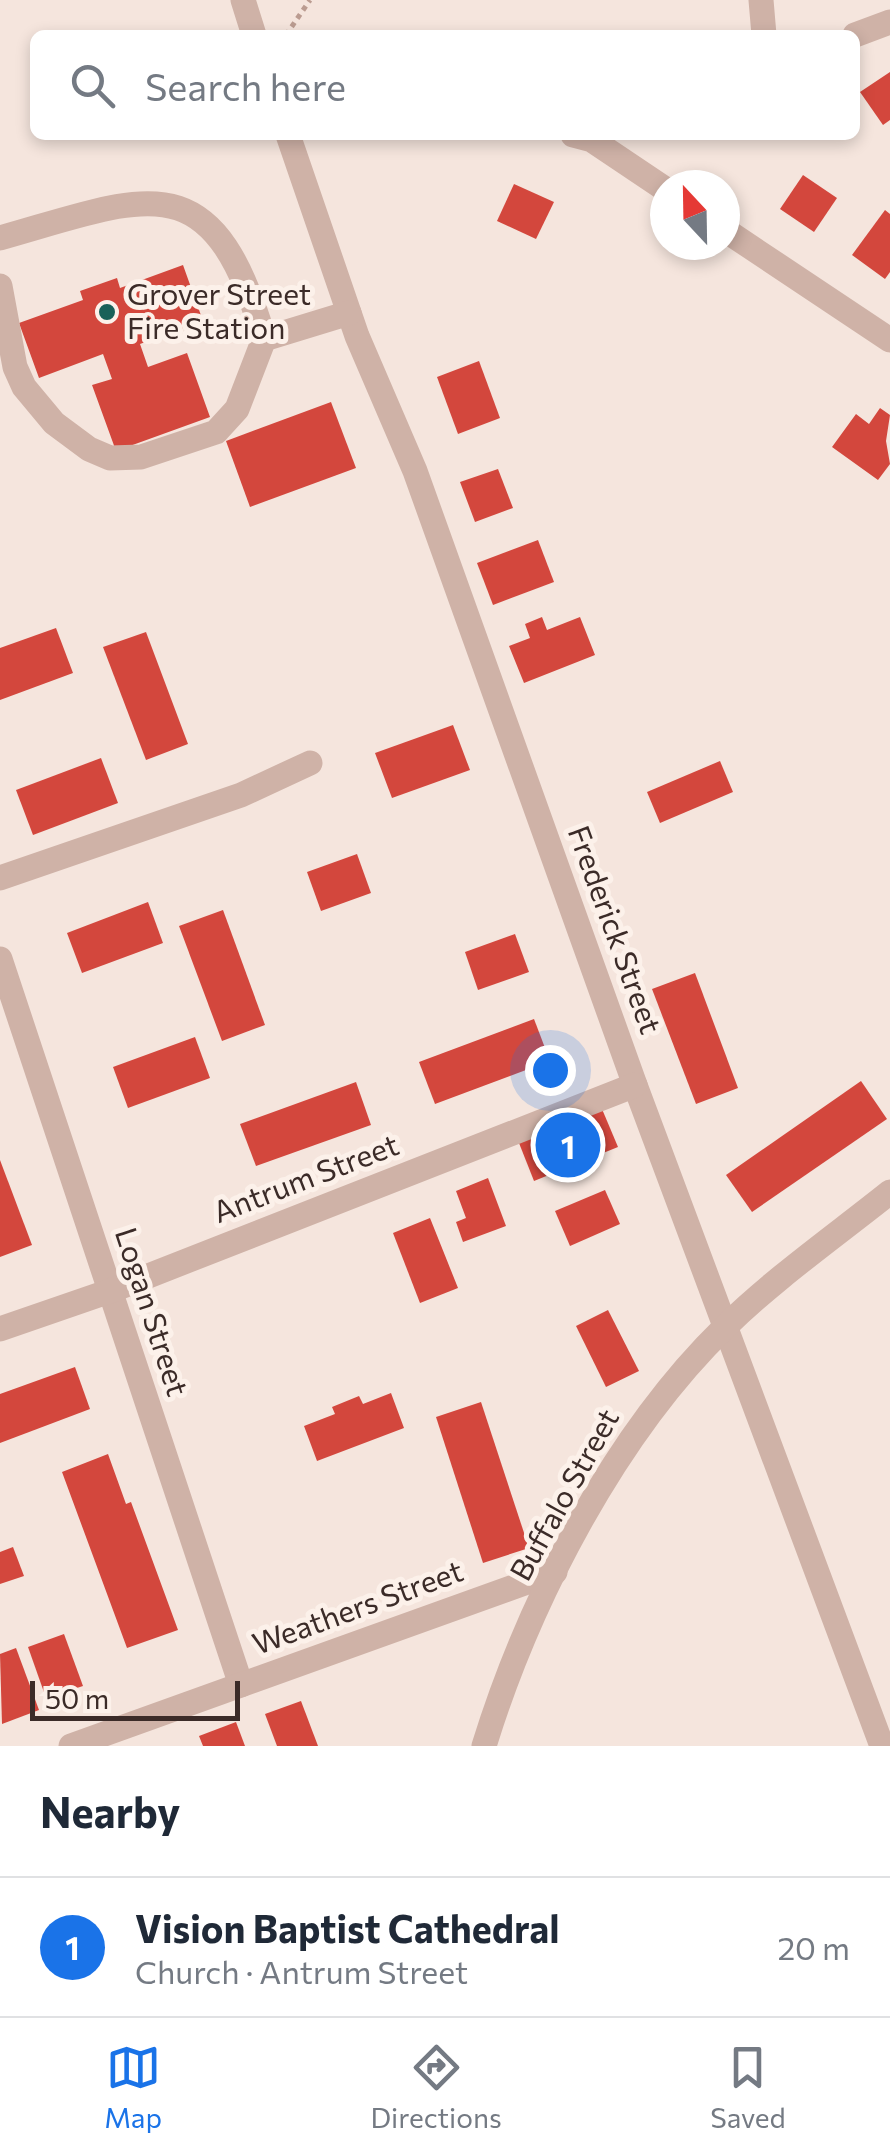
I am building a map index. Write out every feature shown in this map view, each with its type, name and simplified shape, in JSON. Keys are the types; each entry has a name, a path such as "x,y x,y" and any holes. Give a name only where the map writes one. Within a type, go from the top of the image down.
{"street":[{"path":"242,0 252,30"},
{"path":"761,0 764,30"},
{"path":"860,33 890,22"},
{"name":"Frederick Street","path":"290,140 350,313 415,471 635,1086 882,1746"},
{"path":"593,140 650,180"},
{"path":"0,238 126,202 160,200 186,210 214,234 240,268 264,339 237,409 216,432 141,457 110,458 89,449 54,423 24,386 12,354 0,286"},
{"path":"740,240 890,340"},
{"path":"264,339 350,313"},
{"path":"0,878 241,795 310,762"},
{"name":"Logan Street","path":"0,960 241,1685"},
{"name":"Antrum Street","path":"0,1329 110,1291 635,1086"},
{"name":"Buffalo Street","path":"484,1746 555,1572 612,1466 646,1416 726,1325 890,1192"},
{"name":"Weathers Street","path":"71,1746 555,1572"}],"path":[{"path":"289,30 310,0"}],"building":[{"path":"890,72 890,120 883,125 860,92"},
{"path":"803,175 837,198 814,232 780,209"},
{"path":"514,184 554,202 536,239 497,221"},
{"path":"885,210 890,214 890,272 885,279 852,255"},
{"path":"183,265 203,321 140,344 148,367 187,353 210,417 116,451 92,385 112,379 103,354 39,378 19,323 83,300 80,291 117,278 120,288"},
{"path":"479,361 500,418 458,434 437,377"},
{"path":"331,402 356,468 250,507 226,441"},
{"path":"880,408 890,415 886,441 890,464 878,480 832,447 856,414 869,424"},
{"path":"498,469 513,508 475,522 460,482"},
{"path":"538,540 554,582 493,605 477,563"},
{"path":"542,617 547,630 580,617 595,655 524,683 509,646 530,638 525,624"},
{"path":"56,628 73,673 0,700 0,648"},
{"path":"146,632 188,744 146,760 103,647"},
{"path":"453,725 470,770 392,798 375,753"},
{"path":"101,758 118,803 33,835 16,790"},
{"path":"720,761 733,792 660,823 647,792"},
{"path":"357,854 371,893 321,911 307,872"},
{"path":"148,902 163,943 82,973 67,933"},
{"path":"223,910 265,1025 222,1041 179,926"},
{"path":"515,934 529,972 478,990 465,952"},
{"path":"695,973 738,1088 696,1104 652,989"},
{"path":"534,1019 550,1061 435,1104 419,1062"},
{"path":"195,1037 210,1078 128,1108 113,1067"},
{"path":"861,1081 887,1119 752,1212 726,1175"},
{"path":"356,1082 371,1125 256,1166 240,1124"},
{"path":"602,1109 618,1147 534,1181 519,1143"},
{"path":"0,1160 32,1245 0,1257"},
{"path":"488,1178 506,1226 463,1242 456,1222 466,1218 456,1191"},
{"path":"605,1190 620,1224 570,1246 555,1211"},
{"path":"430,1218 458,1288 420,1303 393,1233"},
{"path":"608,1310 639,1371 606,1387 576,1326"},
{"path":"75,1367 90,1409 0,1443 0,1394"},
{"path":"391,1393 404,1428 317,1461 304,1426 335,1414 332,1407 359,1396 363,1404"},
{"path":"481,1402 529,1548 483,1563 436,1417"},
{"path":"108,1454 126,1504 131,1502 178,1630 127,1648 62,1472"},
{"path":"13,1547 24,1576 0,1584 0,1552"},
{"path":"64,1634 83,1686 46,1698 28,1647"},
{"path":"16,1648 39,1710 2,1724 0,1654"},
{"path":"301,1701 318,1746 277,1746 265,1714"},
{"path":"236,1722 245,1746 203,1746 199,1736"}],"place":[{"name":"Grover Street Fire Station","path":"107,312"},
{"name":"Vision Baptist Cathedral","path":"568,1145"}]}
